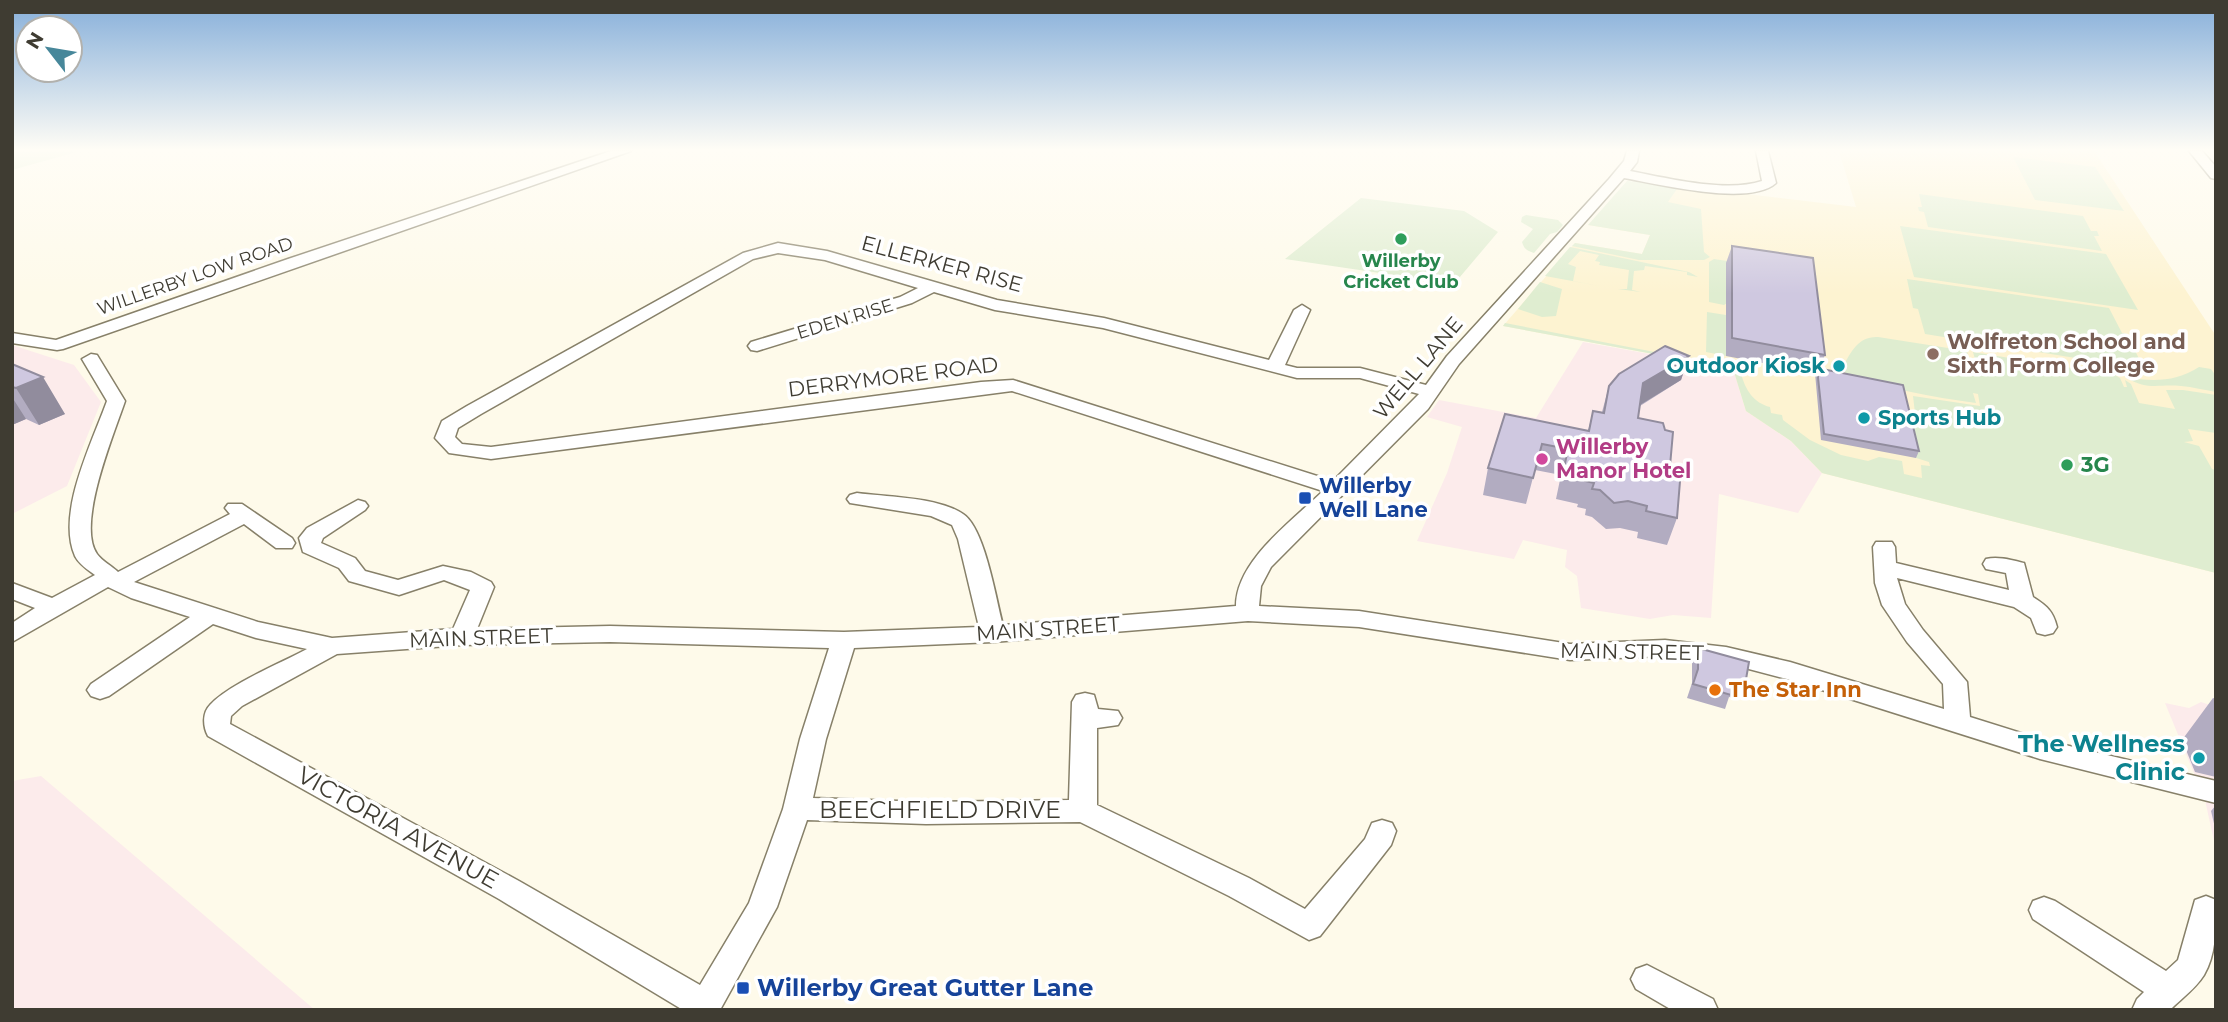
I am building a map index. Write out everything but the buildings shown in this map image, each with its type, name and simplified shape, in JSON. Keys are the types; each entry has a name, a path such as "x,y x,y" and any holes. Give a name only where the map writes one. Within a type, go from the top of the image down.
{"street":[{"name":"WILLERBY LOW ROAD","path":"12,338 57,345 482,199"},
{"name":"WELL LANE","path":"1248,613 1247,591 1250,580 1263,562 1431,392 1460,351 1599,199"},
{"name":"ELLERKER RISE","path":"444,439 450,425 458,420 748,256 778,248 827,256 995,305 1104,323 1297,373 1360,373 1431,392"},
{"name":"EDEN RISE","path":"751,348 906,300 932,287"},
{"path":"1275,367 1302,309"},
{"name":"MAIN STREET","path":"91,359 116,401 90,475 79,524 86,556 112,579 139,593 256,630 332,646 462,637 610,634 844,640 993,635 1248,613 1319,615 1401,624 1570,652 1627,648 1698,651 1790,671 2040,749 2216,792"},
{"name":"DERRYMORE ROAD","path":"444,439 456,449 491,453 981,387 1013,385 1338,489"},
{"path":"856,499 904,500 956,518 965,527 993,635"},
{"path":"358,506 315,533 310,538 311,547 347,563 357,576 399,588 412,585 442,567 482,587 462,637"},
{"path":"12,634 53,607 112,579 239,511 284,543"},
{"path":"1956,723 1955,682 1900,615 1888,591 1885,558 2022,601 2042,614 2045,627"},
{"path":"1994,564 2016,568 2022,601"},
{"path":"12,590 53,607"},
{"path":"100,690 210,615"},
{"path":"704,1008 762,906 797,809 813,739 844,640"},
{"name":"VICTORIA AVENUE","path":"332,646 233,700 218,712 217,729 486,877 704,1008"},
{"name":"BEECHFIELD DRIVE","path":"1083,811 1093,713"},
{"name":"BEECHFIELD DRIVE","path":"797,809 926,813 1083,811 1238,887 1310,933 1384,842"},
{"path":"2044,910 2159,1000 2192,967 2208,944 2206,909"},
{"path":"1647,979 1693,1007"}],"shaded area":[{"name":"Wolfreton School and Sixth Form College","path":"1649,199 1786,199 1856,207 1853,199 2125,199 2216,336 2216,573 1822,473 1791,441 1746,411 1735,375 1718,366 1503,326 1575,243 1642,254 1650,235 1588,225"},
{"path":"1583,342 1717,366 1735,375 1746,411 1791,441 1822,473 1798,513 1719,494 1711,618 1673,615 1650,619 1581,608 1577,576 1565,567 1567,550 1523,540 1514,559 1417,541 1447,473 1462,427 1427,417 1439,400 1536,418"},
{"path":"12,345 74,365 101,402 67,486 12,514"},
{"path":"2201,702 2216,707 2216,850 2205,800 2165,703 2189,708"},
{"path":"41,776 315,1010 12,1010 12,781"}],"green space":[{"name":"Willerby Cricket Club","path":"1360,199 1464,211 1498,232 1454,284 1285,259"},
{"path":"1611,199 1670,199 1668,202 1701,209 1704,252 1710,257 1704,260 1639,260 1572,246 1575,243 1642,254 1650,235 1588,225"},
{"path":"1920,199 1954,199 2083,216 2091,231 2097,231 2099,236 2094,236 2102,251 1928,227 1924,212 1919,211 1918,207 1922,207"},
{"path":"2116,199 2124,211 2035,200"},
{"path":"1526,215 1558,220 1563,225 1557,232 1550,234 1534,253 1526,249 1522,242 1533,229 1521,222"},
{"path":"1900,226 2106,254 2138,310 1914,277"},
{"path":"1570,247 1689,272 1698,277 1687,275 1687,272 1645,266 1644,270 1634,271 1632,290 1641,292 1618,289 1627,289 1629,270 1599,265 1600,262 1595,261 1599,255 1580,251 1568,264 1576,267 1573,281 1605,287 1545,276"},
{"path":"1714,259 1780,269 1724,305 1709,302 1709,262"},
{"path":"1907,279 2109,308 2122,333 2127,334 2144,369 1925,334 1918,309 1913,308"},
{"path":"1540,282 1562,289 1556,316 1542,317 1518,309"},
{"path":"1707,312 1726,315 1726,356 1706,352"},
{"path":"1505,323 1732,367 1741,373 1745,385 1755,399 1770,407 1771,413 1782,415 1783,420 1810,440 1841,455 1868,461 1879,457 1902,461 1904,474 1922,478 1921,465 1930,466 1929,462 1913,457 1909,413 1915,413 1913,396 1980,406 1978,394 1973,393 1976,403 1959,401 1878,384 1846,375 1845,372 1834,370 1831,373 1831,370 1843,367 1853,350 1871,337 1967,351 1968,356 1962,355 1963,361 1976,363 1973,352 2115,375 2120,378 2124,387 2127,387 2125,380 2131,384 2139,403 2175,409 2166,390 2216,395 2216,433 2188,429 2193,441 2184,442 2199,446 2212,469 2216,470 2216,573 1822,473 1791,441 1746,411 1735,375 1718,366 1503,326"},
{"path":"2199,367 2211,369 2216,376 2216,392 2181,386 2147,385 2125,377 2164,380 2182,376"}],"place":[{"name":"Willerby Cricket Club","path":"1401,239"},
{"name":"Wolfreton School and Sixth Form College","path":"1933,354"},
{"name":"Outdoor Kiosk","path":"1839,366"},
{"name":"Sports Hub","path":"1864,418"},
{"name":"Willerby Manor Hotel","path":"1542,459"},
{"name":"3G","path":"2067,465"},
{"name":"Willerby Well Lane","path":"1305,498"},
{"name":"The Star Inn","path":"1715,690"},
{"name":"The Wellness Clinic","path":"2199,758"},
{"name":"Willerby Great Gutter Lane","path":"743,988"}]}
